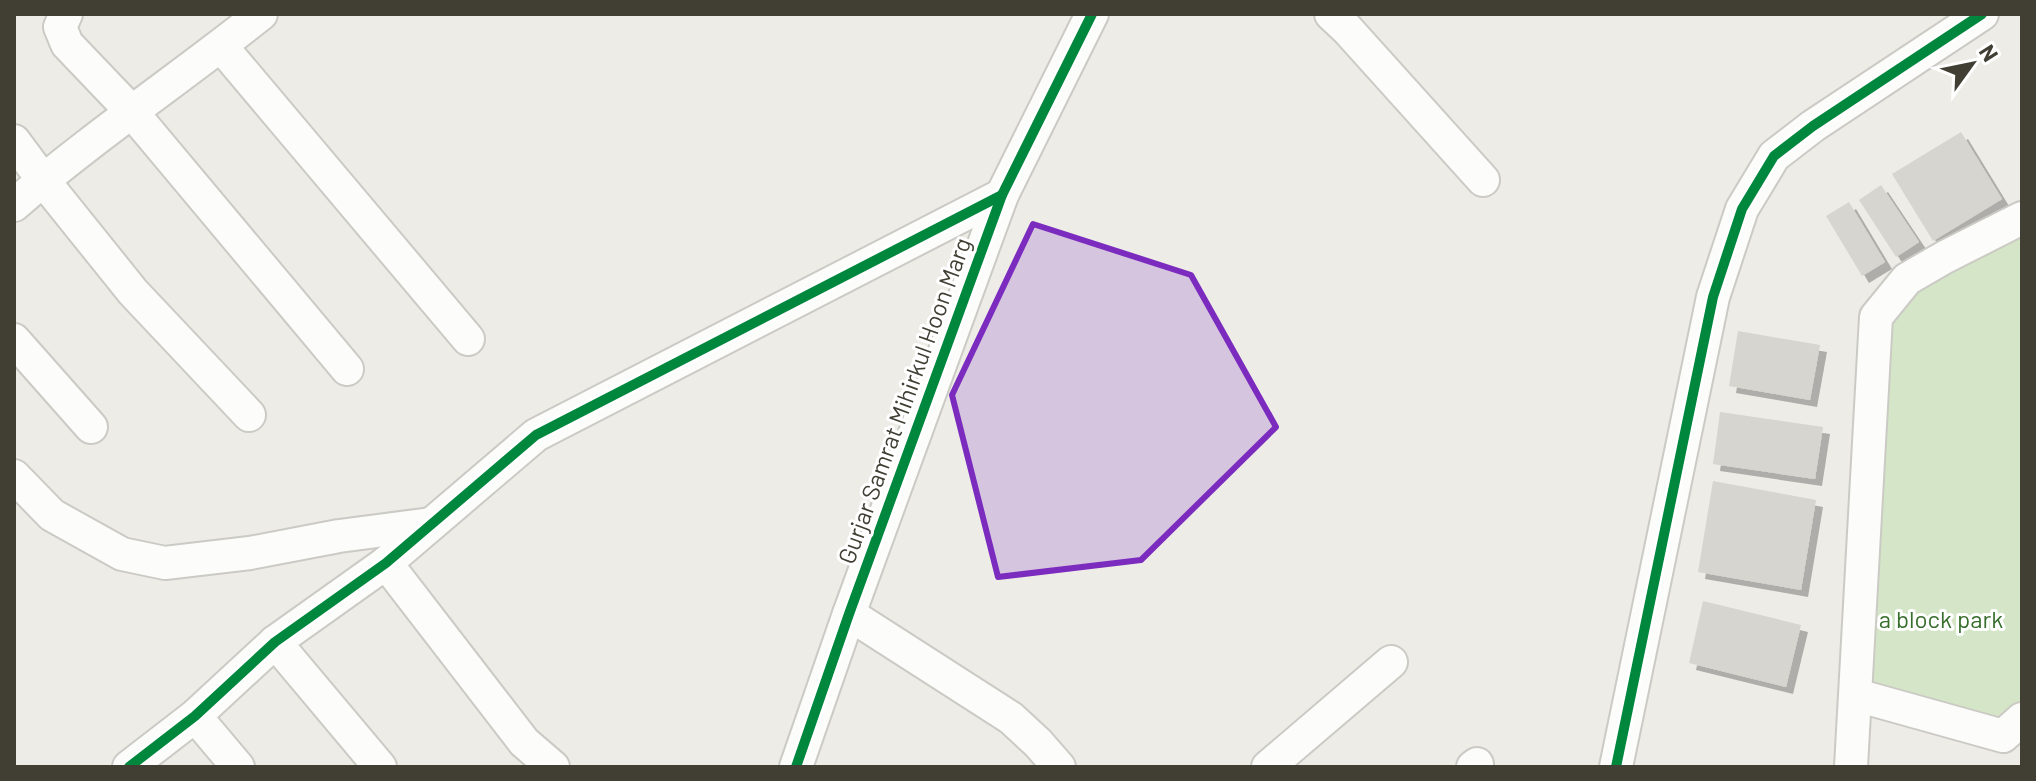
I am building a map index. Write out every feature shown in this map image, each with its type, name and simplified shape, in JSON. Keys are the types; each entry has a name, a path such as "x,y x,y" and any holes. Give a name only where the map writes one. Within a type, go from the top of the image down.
{"street":[{"path":"66,14 60,27 67,44 131,111 347,369"},
{"path":"14,205 131,111 261,14"},
{"name":"Gurjar Samrat Mihirkul Hoon Marg","path":"796,767 1002,195 1092,14"},
{"path":"1331,14 1483,180"},
{"path":"1616,767 1713,297 1742,209 1774,156 1813,126 1982,14"},
{"path":"221,46 468,339"},
{"path":"14,141 133,292 249,415"},
{"path":"129,767 195,716 275,642 386,563 536,435 1002,195"},
{"path":"1851,767 1876,317 1907,279 2022,218"},
{"path":"14,340 91,427"},
{"path":"14,476 52,515 122,554 165,563 250,553 339,536 431,524"},
{"path":"386,563 524,742 553,767"},
{"path":"849,614 1011,718 1059,767"},
{"path":"275,642 380,767"},
{"path":"1268,767 1391,662"},
{"path":"1856,695 2003,736 2022,719"},
{"path":"195,716 238,767"}],"highlighted area":[{"path":"1033,224 1191,275 1276,427 1141,560 998,577 952,395"}],"green space":[{"name":"a block park","path":"2022,218 2022,719 2003,736 1856,695 1876,317"}],"building":[{"path":"1961,132 2002,199 1933,241 1892,174"},
{"path":"1881,185 1919,242 1896,257 1859,200"},
{"path":"1849,202 1885,262 1862,276 1826,216"},
{"path":"1738,331 1820,345 1810,400 1729,386"},
{"path":"1720,412 1823,427 1815,479 1713,464"},
{"path":"1713,481 1816,500 1801,590 1698,572"},
{"path":"1703,601 1801,625 1786,687 1689,663"}],"cycle path":[{"path":"796,767 1002,195 1092,14"},
{"path":"1616,767 1713,297 1742,209 1774,156 1813,126 1982,14"},
{"path":"129,767 195,716 275,642 386,563 536,435 1002,195"}]}
